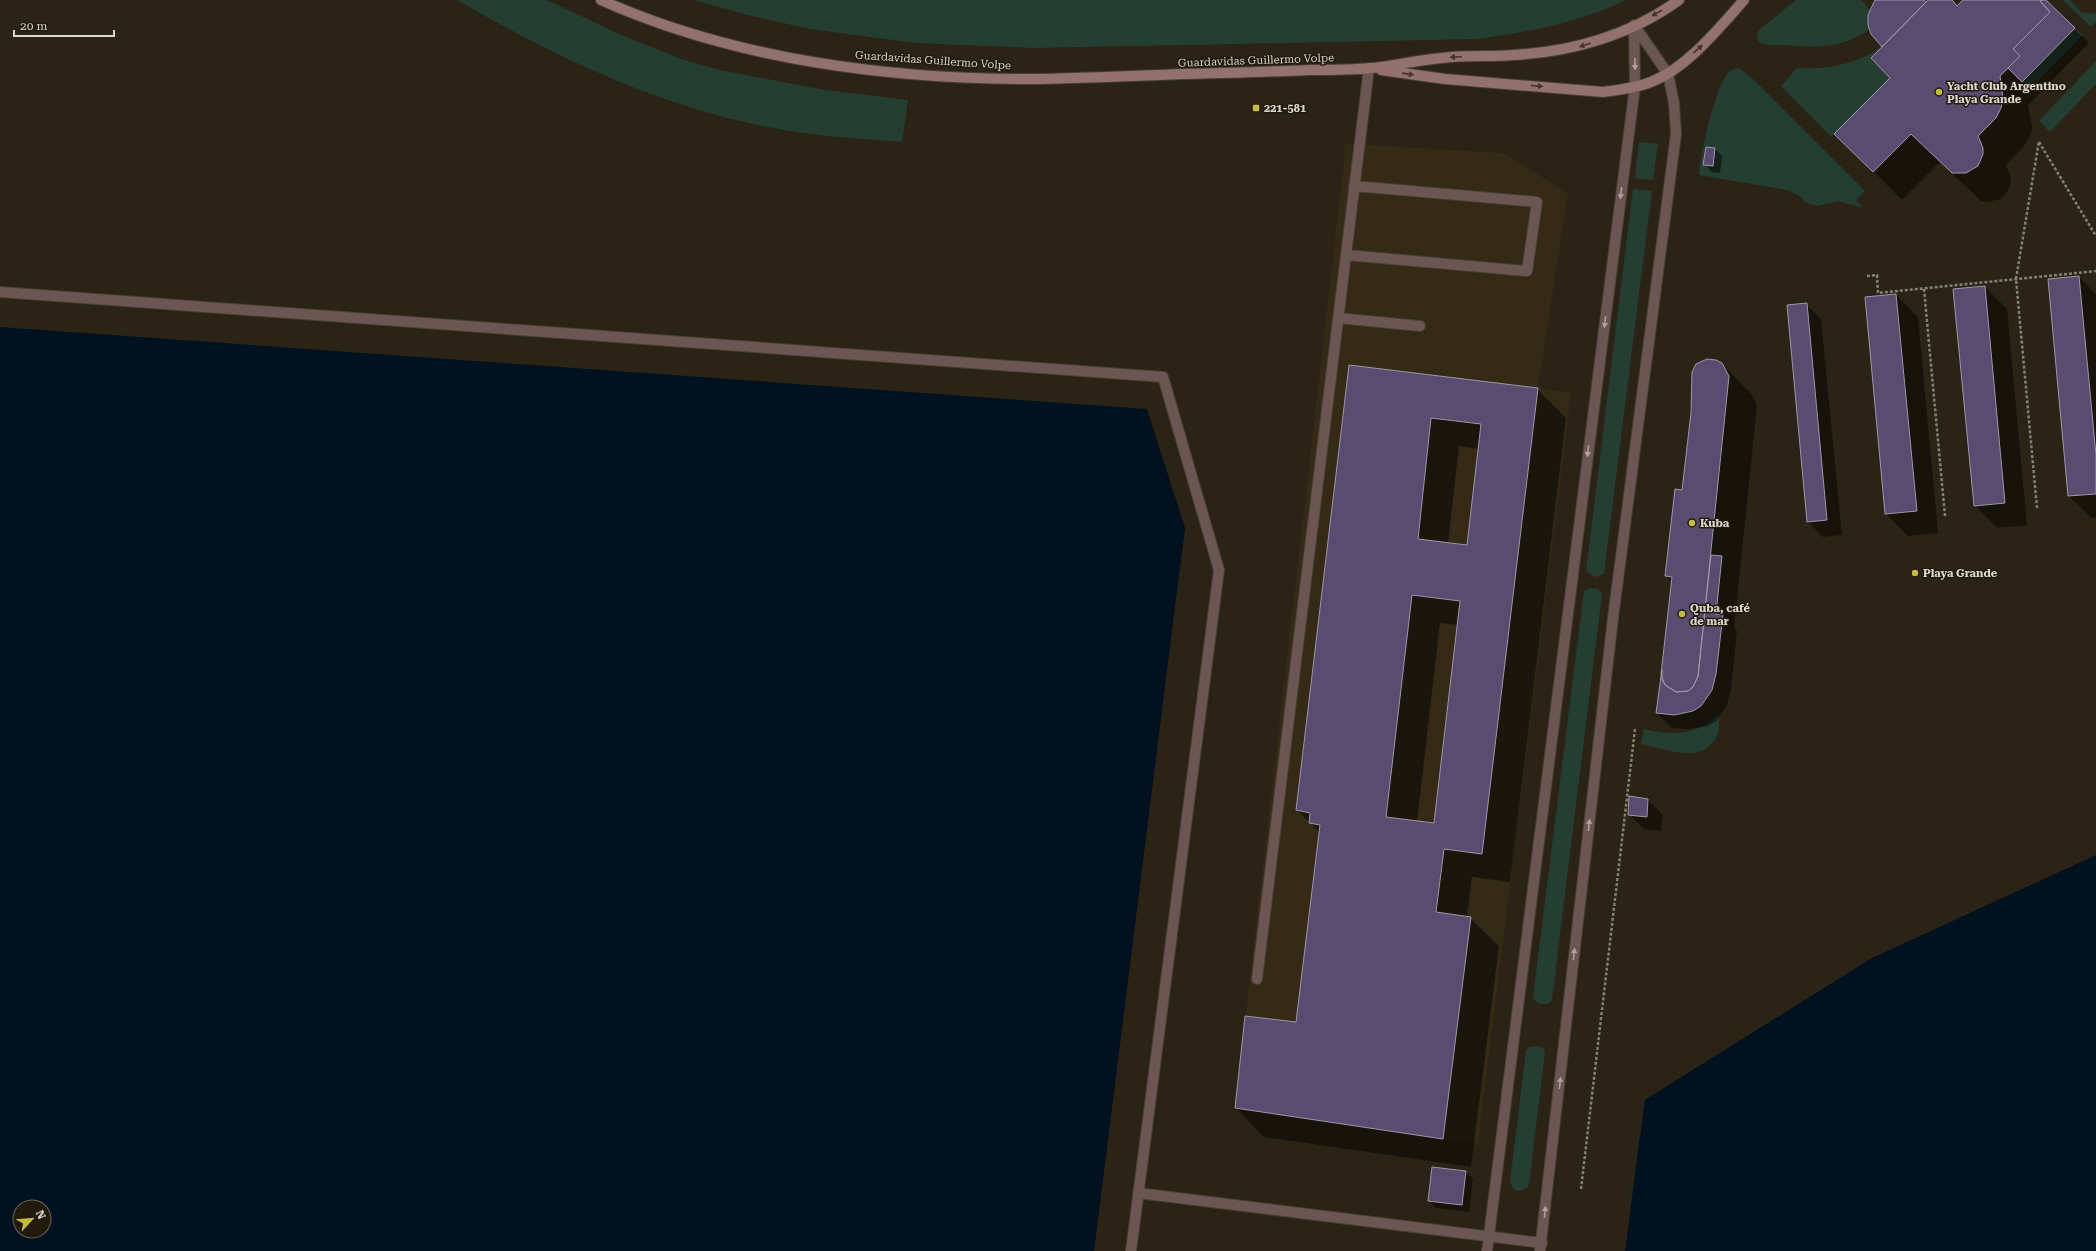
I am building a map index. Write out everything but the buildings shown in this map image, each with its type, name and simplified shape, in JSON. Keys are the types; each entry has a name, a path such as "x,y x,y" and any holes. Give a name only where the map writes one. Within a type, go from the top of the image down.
{"main road":[{"name":"Guardavidas Guillermo Volpe","path":"601,0 630,13 687,33 752,49 832,65 962,77 1037,79 1369,68 1442,58 1551,52 1580,46 1634,25 1679,0"},
{"name":"Guardavidas Guillermo Volpe","path":"1369,68 1445,79 1603,92 1651,82 1668,74 1700,48 1744,0"}],"street":[{"path":"1138,1193 1489,1236 1541,1247 1613,618 1676,134 1674,103 1668,74 1634,25"},
{"path":"1487,1251 1635,86 1634,25"},
{"path":"1257,979 1369,68"},
{"path":"1346,255 1527,271 1537,202 1354,186"},
{"path":"0,292 1163,377 1219,570 1131,1251"},
{"path":"1338,318 1420,326"}],"path":[{"path":"2037,508 2016,279 2039,141 2096,236"},
{"path":"1866,276 1877,275 1878,293 2096,271"},
{"path":"1924,289 1945,516"},
{"path":"1581,1188 1635,729"}],"shaded area":[{"path":"1346,144 1505,153 1568,194 1538,388 1571,393 1478,1144 1235,1108"}],"green space":[{"path":"457,0 547,0 619,34 684,60 720,70 825,90 908,100 902,142 794,132 736,120 694,109 612,79 533,42"},
{"path":"694,0 1626,0 1590,15 1553,26 1476,39 1033,48 916,43 810,29 748,15"},
{"path":"1796,0 1861,0 1871,11 1871,29 1860,36 1829,46 1808,47 1771,45 1759,42 1757,36 1759,30"},
{"path":"2063,0 2070,0 2081,12 2096,14 2096,22 2091,27"},
{"path":"2075,28 2083,35 2029,90 2022,82"},
{"path":"1882,47 1871,58 1890,78 1831,137 1781,86 1797,68 1820,68 1841,65 1862,58"},
{"path":"2096,61 2096,84 2050,132 2039,121"},
{"path":"1739,68 1753,79 1865,191 1856,200 1863,208 1838,201 1818,206 1804,201 1800,196 1787,190 1699,175 1705,137 1718,93 1729,72"},
{"path":"1639,142 1658,144 1653,180 1635,178"},
{"path":"1633,189 1652,191 1604,574 1595,577 1586,571"},
{"path":"1590,588 1598,589 1602,594 1552,1000 1549,1003 1542,1004 1538,1003 1533,997 1584,591"},
{"path":"1718,714 1719,726 1717,736 1706,749 1688,753 1669,751 1641,744 1644,729 1664,733 1684,732 1702,727"},
{"path":"1537,1046 1544,1049 1545,1053 1529,1184 1527,1188 1519,1191 1514,1190 1510,1182 1526,1051 1529,1047"}],"water":[{"path":"0,327 1147,409 1185,528 1094,1251 0,1251"},
{"path":"2096,855 2096,1251 1625,1251 1643,1101 1872,958"}],"pier":[{"path":"1645,1098 1625,1251 1623,1251 1641,1101"}],"place":[{"name":"Yacht Club Argentino Playa Grande","path":"1939,92"},
{"name":"221-581","path":"1256,108"},
{"name":"Kuba","path":"1692,523"},
{"name":"Playa Grande","path":"1915,573"},
{"name":"Quba, café de mar","path":"1682,614"}]}
